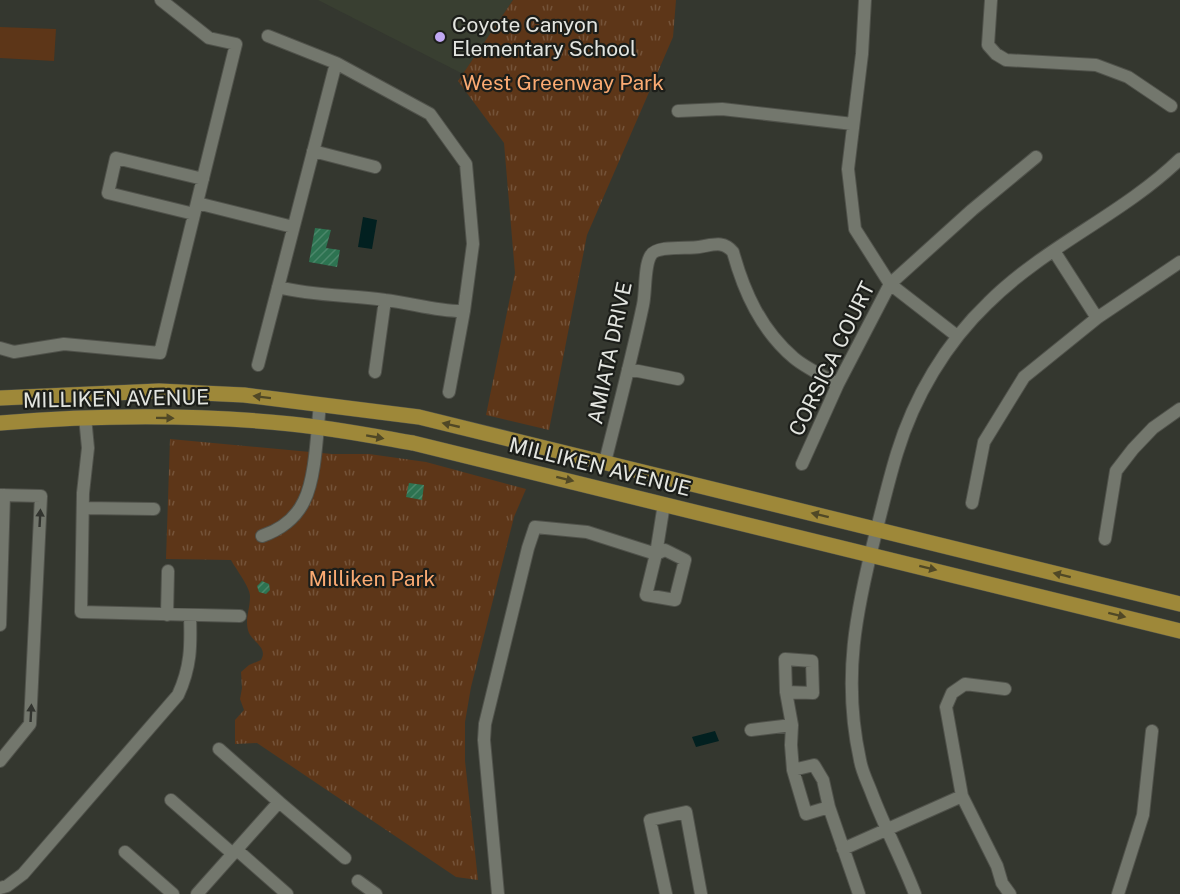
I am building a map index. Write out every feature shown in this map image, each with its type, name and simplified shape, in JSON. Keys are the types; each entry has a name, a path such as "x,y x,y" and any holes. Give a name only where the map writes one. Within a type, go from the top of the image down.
{"main road":[{"name":"MILLIKEN AVENUE","path":"0,398 159,391 244,395 418,417 1180,604"},
{"name":"MILLIKEN AVENUE","path":"0,423 85,417 227,419 317,427 413,443 1180,631"}],"street":[{"path":"0,348 14,352 64,344 160,353 237,44 209,38 161,0"},
{"path":"865,0 862,54 848,169 855,229 890,284 957,336"},
{"path":"991,0 988,45 1006,60 1096,65 1128,77 1171,106"},
{"path":"268,36 336,63 430,114 466,164 473,244 464,311 449,392"},
{"path":"258,365 336,63"},
{"path":"678,111 722,109 853,124"},
{"path":"313,151 375,167"},
{"name":"CORSICA COURT","path":"802,464 838,384 890,284 972,210 1036,157"},
{"path":"203,179 116,158 108,193 293,227"},
{"path":"915,894 860,763 853,722 851,676 855,628 897,452 914,408 931,376 957,336 988,302 1022,273 1158,180 1180,159"},
{"name":"AMIATA DRIVE","path":"605,462 644,301 648,261 651,253 658,249 691,248 721,243 727,245 733,252 751,302 765,328 794,358 838,384"},
{"path":"1054,251 1097,318"},
{"path":"972,503 984,442 1024,377 1097,318 1180,262"},
{"path":"278,287 296,292 385,300 464,311"},
{"path":"375,372 385,300"},
{"path":"628,369 678,379"},
{"path":"262,536 277,531 292,518 305,500 311,475 320,404"},
{"path":"1105,539 1116,471 1153,428 1180,409"},
{"path":"85,417 88,448 83,508 81,612 240,616"},
{"path":"0,625 2,495 41,496 30,724 0,760"},
{"path":"498,894 484,740 485,724 535,527 587,532 656,554 664,504"},
{"path":"83,508 154,509"},
{"path":"167,615 168,571"},
{"path":"0,888 23,874 178,695 185,680 191,656 190,616"},
{"path":"1005,689 965,684 952,693 946,707 962,796 997,866 1002,883 1010,894"},
{"path":"786,692 792,725 793,770 806,814 829,807"},
{"path":"751,729 792,725"},
{"path":"1118,894 1143,815 1152,731"},
{"path":"219,750 345,858"},
{"path":"793,770 814,765 823,780 829,807 859,894"},
{"path":"843,849 962,796"},
{"path":"171,800 287,894"},
{"path":"198,894 279,802"},
{"path":"666,894 650,820 686,812 700,894"},
{"path":"125,852 173,894"},
{"path":"358,881 376,894"}],"shaded area":[{"name":"Coyote Canyon Elementary School","path":"318,0 513,0 463,74"}],"green space":[{"name":"West Greenway Park","path":"513,0 676,0 673,37 587,235 549,430 486,415 515,273 504,143 458,81"},
{"path":"0,27 56,29 54,61 0,58"},
{"name":"Milliken Park","path":"170,439 332,454 369,454 426,462 526,489 514,517 471,687 465,722 465,761 478,880 456,877 257,743 235,744 235,720 244,710 240,699 241,672 249,665 261,660 263,652 249,633 247,619 250,593 231,560 166,559"}],"water":[{"path":"363,217 377,220 372,249 358,247"},
{"path":"715,731 719,741 696,747 692,737"}],"building":[{"path":"315,228 331,230 326,248 340,250 337,267 309,262"},
{"path":"409,483 424,485 422,500 406,497"},
{"path":"262,581 269,584 270,590 266,594 259,592 257,586"}],"place":[{"name":"Coyote Canyon Elementary School","path":"440,37"}]}
